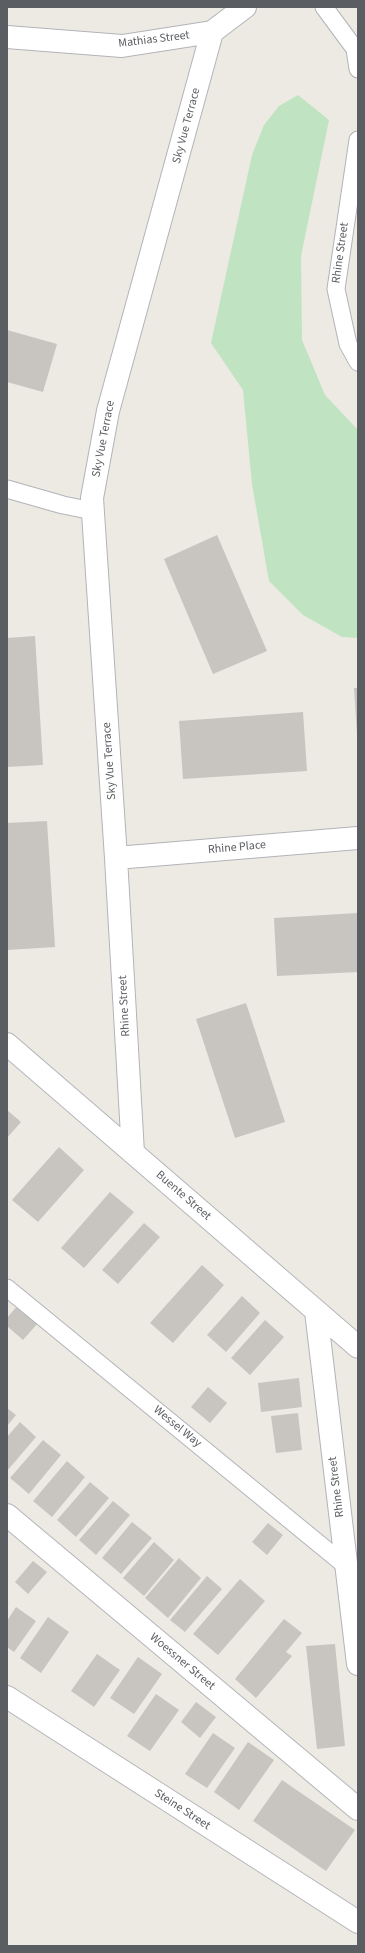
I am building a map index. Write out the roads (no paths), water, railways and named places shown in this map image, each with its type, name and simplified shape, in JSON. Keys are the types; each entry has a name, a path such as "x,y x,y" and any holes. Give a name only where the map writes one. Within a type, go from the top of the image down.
{"street":[{"name":"Mathias Street","path":"7,37 122,46 212,32 245,7"},
{"name":"Sky Vue Terrace","path":"116,858 92,498 108,411 212,32"},
{"name":"Rhine Place","path":"116,858 358,838"},
{"name":"Rhine Street","path":"116,858 133,1153"},
{"name":"Buente Street","path":"7,1044 358,1347"},
{"name":"Rhine Street","path":"316,1311 358,1664"},
{"name":"Woessner Street","path":"7,1515 358,1809"},
{"name":"Steine Street","path":"7,1697 358,1922"}],"lane":[{"path":"324,7 355,49 358,69"},
{"name":"Rhine Street","path":"358,140 336,289 348,344 358,362"},
{"path":"7,489 63,505 93,511"},
{"name":"Wessel Way","path":"7,1288 346,1566"}]}
